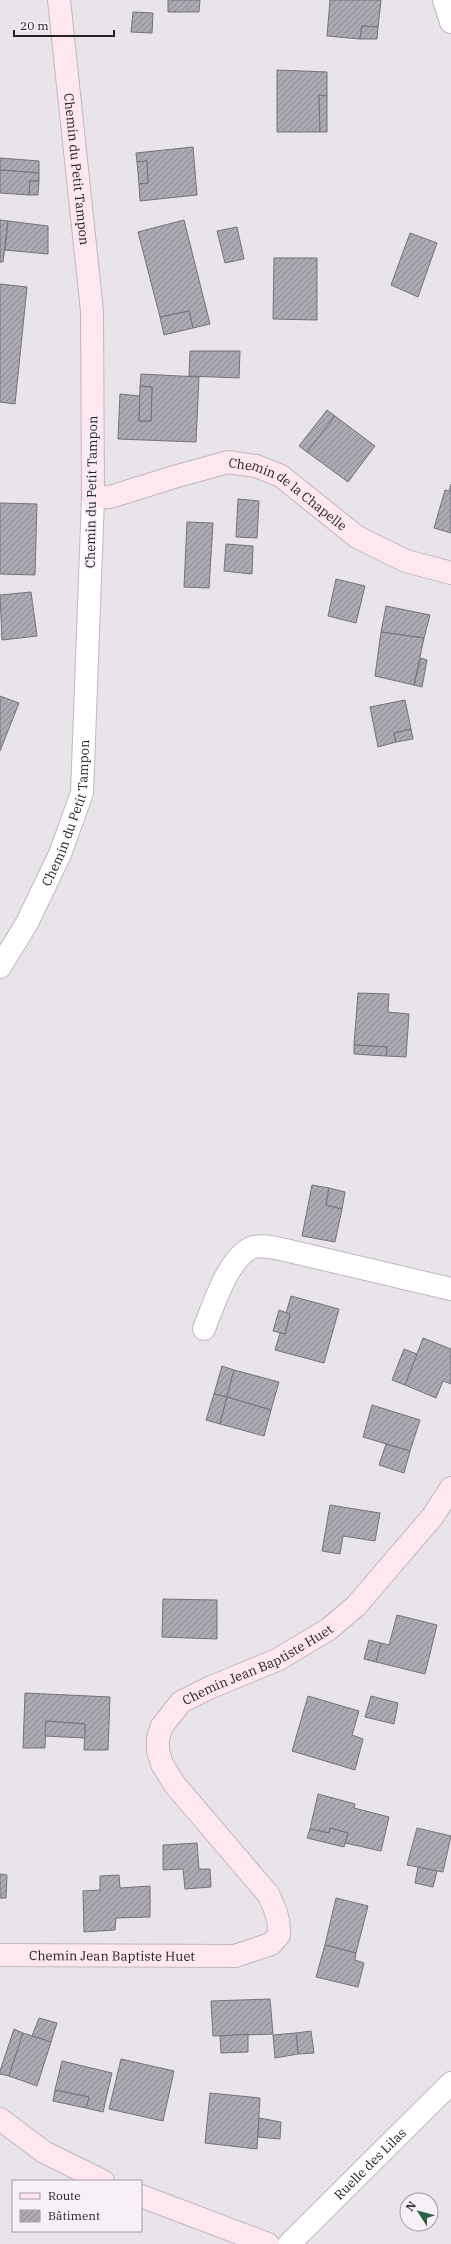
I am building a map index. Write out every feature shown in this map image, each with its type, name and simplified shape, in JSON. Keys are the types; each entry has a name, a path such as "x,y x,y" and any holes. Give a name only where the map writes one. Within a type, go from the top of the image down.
{"street":[{"name":"Chemin du Petit Tampon","path":"0,967 27,923 60,854 82,793 93,498 92,311 58,0"},
{"path":"444,0 451,22"},
{"name":"Chemin de la Chapelle","path":"93,498 110,497 228,462 256,466 281,476 357,537 406,561 451,573"},
{"path":"204,1329 217,1296 236,1262 249,1248 266,1247 285,1250 451,1289"},
{"name":"Chemin Jean Baptiste Huet","path":"0,1955 235,1956 271,1944 279,1935 280,1925 277,1913 268,1894 174,1785 162,1764 158,1751 158,1738 162,1726 181,1702 211,1687 276,1660 329,1629 356,1606 433,1516 451,1488"},
{"name":"Ruelle des Lilas","path":"289,2244 451,2083"},
{"path":"0,2119 44,2152 101,2180"},
{"path":"142,2196 268,2244"}],"building":[{"path":"168,0 200,0 199,12 168,12"},
{"path":"330,0 381,0 378,27 362,26 360,39 327,36"},
{"path":"133,12 153,13 152,33 131,32"},
{"path":"362,26 378,27 377,39 360,39"},
{"path":"277,70 327,72 327,96 319,95 320,132 277,132"},
{"path":"319,95 327,96 327,132 320,132"},
{"path":"193,147 197,195 140,201 139,184 148,183 147,161 137,162 136,153"},
{"path":"0,158 39,161 39,173 0,170"},
{"path":"147,161 148,183 139,184 137,162"},
{"path":"0,170 39,173 39,181 30,181 29,195 0,193"},
{"path":"30,181 39,181 38,195 29,195"},
{"path":"0,220 8,221 3,262 0,262"},
{"path":"184,220 210,324 193,328 189,311 160,317 138,232"},
{"path":"8,221 48,226 48,254 5,250"},
{"path":"237,227 244,259 225,263 217,231"},
{"path":"410,233 437,243 418,297 391,285"},
{"path":"274,258 317,258 317,320 273,319"},
{"path":"0,284 27,287 15,404 0,402"},
{"path":"189,311 193,328 164,335 160,317"},
{"path":"190,351 240,351 239,378 189,376"},
{"path":"141,374 199,377 196,442 118,439 120,394 140,396 139,421 151,421 152,387 140,386"},
{"path":"140,386 152,387 151,421 139,421"},
{"path":"327,410 335,416 307,452 299,446"},
{"path":"335,416 375,446 348,482 307,452"},
{"path":"451,484 451,533 434,528 445,490 449,491"},
{"path":"238,499 259,501 257,538 236,537"},
{"path":"0,503 37,504 35,575 0,574"},
{"path":"187,522 213,523 209,588 184,587"},
{"path":"226,544 253,546 252,574 224,571"},
{"path":"336,579 365,586 356,623 328,616"},
{"path":"31,592 37,636 2,640 0,595"},
{"path":"386,606 430,615 424,638 381,632"},
{"path":"381,632 424,638 414,685 375,676"},
{"path":"421,658 427,660 422,687 414,685"},
{"path":"0,696 19,703 0,751"},
{"path":"405,700 411,729 394,733 396,742 378,747 370,707"},
{"path":"411,729 413,739 396,742 394,733"},
{"path":"358,993 389,994 388,1012 409,1014 406,1057 386,1056 387,1047 354,1045"},
{"path":"354,1045 387,1047 386,1056 354,1054"},
{"path":"312,1185 329,1188 326,1205 342,1209 335,1242 302,1236"},
{"path":"329,1188 345,1192 342,1209 326,1205"},
{"path":"291,1296 339,1309 324,1363 275,1350 280,1333 285,1334 290,1314 286,1313"},
{"path":"279,1310 290,1314 285,1334 273,1331"},
{"path":"423,1338 451,1349 451,1384 443,1381 436,1398 405,1385"},
{"path":"404,1349 417,1354 405,1385 392,1380"},
{"path":"222,1366 234,1370 227,1397 214,1394"},
{"path":"234,1370 279,1382 271,1410 227,1397"},
{"path":"214,1394 227,1397 220,1424 206,1420"},
{"path":"227,1397 271,1410 264,1436 220,1424"},
{"path":"372,1405 420,1420 410,1451 363,1437"},
{"path":"386,1444 410,1451 404,1473 379,1465"},
{"path":"330,1505 380,1513 375,1541 343,1536 340,1554 322,1551"},
{"path":"163,1599 217,1600 217,1639 162,1637"},
{"path":"397,1615 437,1625 425,1674 376,1662 381,1643 389,1645"},
{"path":"369,1640 381,1643 376,1662 364,1659"},
{"path":"25,1693 110,1697 108,1750 84,1750 85,1724 46,1721 45,1748 23,1748"},
{"path":"308,1696 359,1711 352,1735 363,1739 355,1770 292,1751"},
{"path":"371,1696 398,1703 394,1724 365,1717"},
{"path":"46,1721 85,1724 85,1738 45,1736"},
{"path":"318,1794 355,1804 354,1808 389,1817 381,1851 345,1843 348,1833 330,1828 329,1833 310,1829"},
{"path":"330,1828 348,1833 344,1847 307,1838 310,1829 329,1833"},
{"path":"417,1828 451,1836 443,1872 407,1865"},
{"path":"197,1843 199,1869 210,1869 211,1887 185,1889 183,1869 163,1870 163,1845"},
{"path":"418,1867 437,1871 433,1887 415,1883"},
{"path":"0,1874 7,1875 6,1898 0,1898"},
{"path":"119,1875 120,1888 150,1886 150,1917 116,1918 115,1930 84,1932 83,1891 100,1890 100,1876"},
{"path":"336,1898 368,1906 356,1953 325,1945"},
{"path":"325,1945 356,1953 355,1960 364,1963 358,1987 316,1977"},
{"path":"270,1999 273,2034 213,2036 211,2001"},
{"path":"39,2018 57,2023 51,2042 32,2036"},
{"path":"14,2029 23,2033 9,2076 0,2074 0,2071"},
{"path":"311,2031 314,2053 298,2054 296,2033"},
{"path":"23,2033 51,2042 37,2086 9,2076"},
{"path":"296,2033 298,2054 275,2058 273,2035"},
{"path":"248,2034 248,2052 221,2053 220,2036"},
{"path":"121,2059 174,2071 163,2121 109,2109"},
{"path":"62,2061 112,2073 103,2112 86,2108 89,2097 55,2090"},
{"path":"55,2090 89,2097 86,2108 53,2101"},
{"path":"210,2093 260,2098 257,2149 205,2143"},
{"path":"259,2118 281,2122 280,2139 258,2137"}]}
